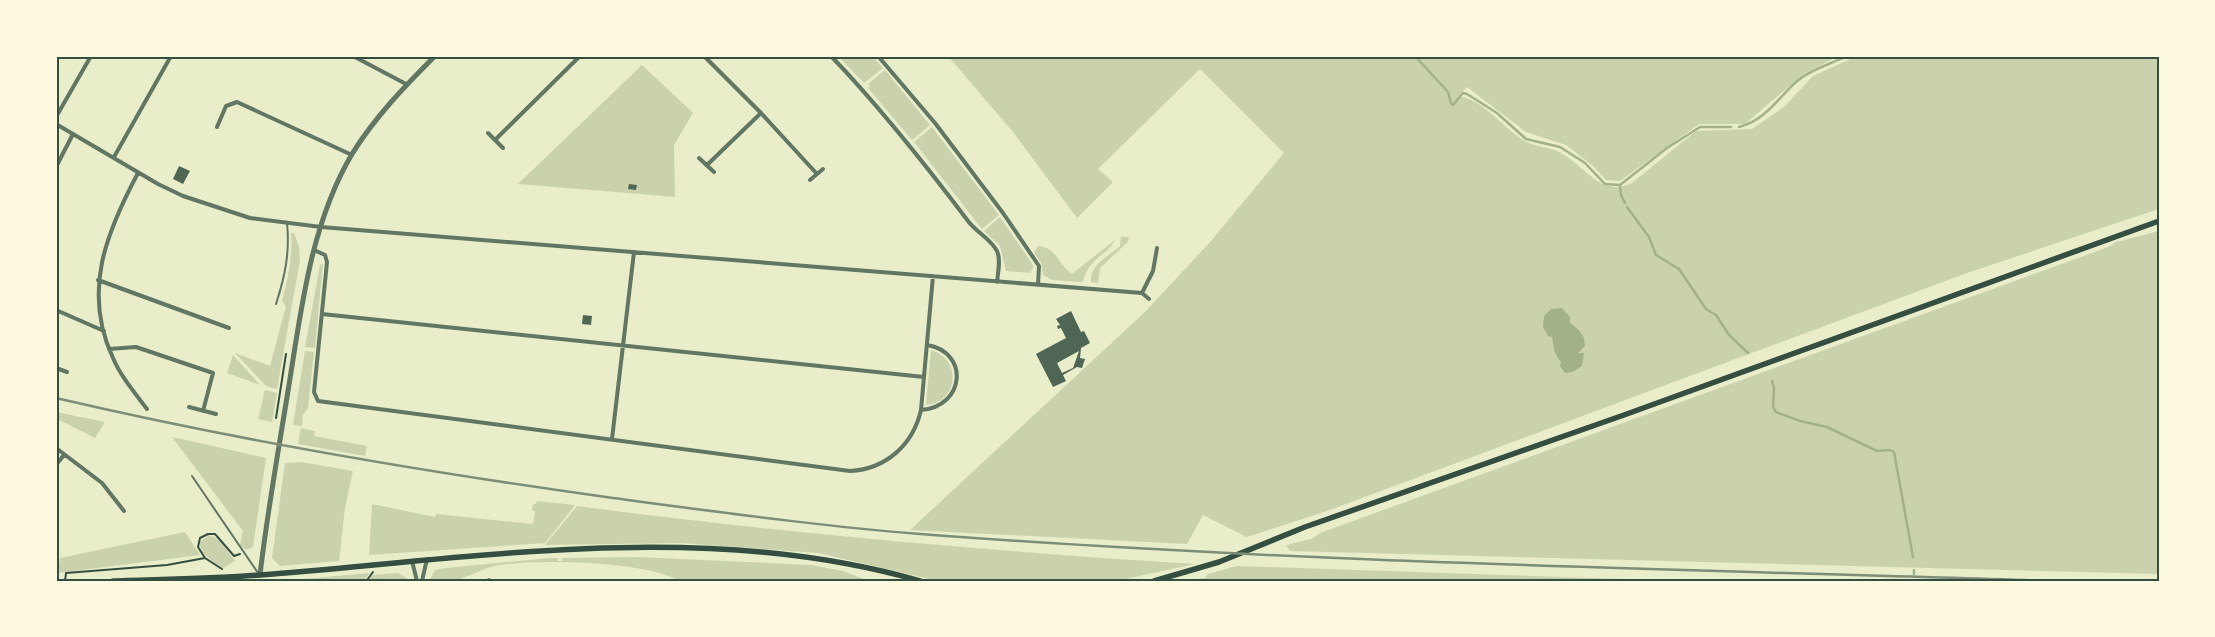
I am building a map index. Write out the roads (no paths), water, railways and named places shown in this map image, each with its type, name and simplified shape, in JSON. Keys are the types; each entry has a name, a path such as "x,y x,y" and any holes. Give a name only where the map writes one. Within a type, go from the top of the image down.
{"main road":[{"path":"1154,581 1202,568 1305,527 1624,415 2159,221"},
{"path":"113,581 260,576 411,560 614,547 695,549 798,555 840,561 920,581"}],"street":[{"path":"56,117 91,56"},
{"path":"114,157 171,56"},
{"path":"353,56 406,84"},
{"path":"260,576 284,415 314,250 320,227 332,196 352,155 371,125 406,84 435,56"},
{"path":"495,140 580,56"},
{"path":"704,56 761,113 817,174"},
{"path":"831,56 854,80 908,144 973,227 992,244 998,253 997,282"},
{"path":"878,56 935,123 1003,213 1039,266 1038,286"},
{"path":"218,127 226,106 237,102 352,155"},
{"path":"707,165 761,113"},
{"path":"56,124 158,184 207,205 250,218 320,227 1142,293 1149,299"},
{"path":"488,133 503,148"},
{"path":"56,167 73,134"},
{"path":"699,158 714,172"},
{"path":"810,180 823,169"},
{"path":"138,173 114,222 101,261 98,297 109,349 120,370 147,409"},
{"path":"1142,293 1153,271 1157,248"},
{"path":"314,250 325,255 327,262 314,392 318,401 793,464 861,470 879,464 902,448 913,433 921,410 933,276"},
{"path":"612,439 634,252"},
{"path":"98,280 229,328"},
{"path":"56,310 104,332"},
{"path":"322,314 924,377"},
{"path":"921,410 942,405 952,396 957,381 955,368 949,356 938,348 928,345"},
{"path":"109,349 136,347 212,373 203,411"},
{"path":"56,368 67,372"},
{"path":"189,407 216,414"},
{"path":"56,448 102,482 124,511"},
{"path":"56,465 64,454"},
{"path":"422,581 426,559"},
{"path":"411,560 417,581"}],"lane":[{"path":"276,304 287,270 289,246 287,223"},
{"path":"192,476 243,554 260,576"}],"waterway":[{"path":"1415,56 1448,92 1453,105 1463,93 1467,94 1497,113 1526,139 1560,147 1585,163 1605,184 1620,185 1667,148 1700,127 1731,127"},
{"path":"1739,127 1756,120 1764,114 1790,87 1803,77 1847,56"},
{"path":"1620,185 1621,195 1625,203"},
{"path":"1627,207 1649,237 1656,255 1679,269 1706,309 1716,315 1729,335 1748,353"},
{"path":"1772,381 1774,388 1773,407 1776,412 1800,421 1827,427 1877,451 1890,450 1894,452 1913,557"}],"railway":[{"path":"56,398 264,442 473,477 733,514 893,532 1073,545 1353,559 2053,581"}]}
